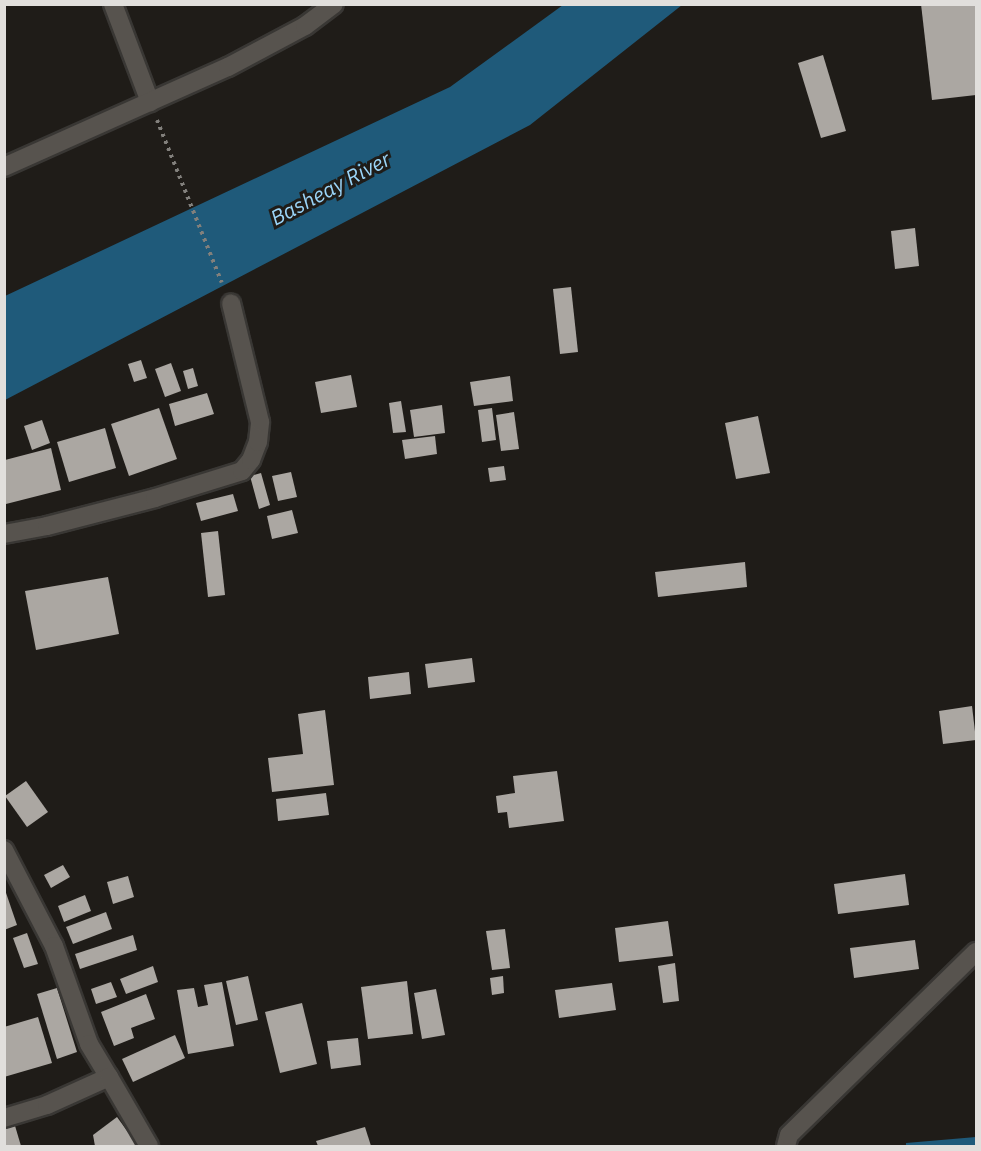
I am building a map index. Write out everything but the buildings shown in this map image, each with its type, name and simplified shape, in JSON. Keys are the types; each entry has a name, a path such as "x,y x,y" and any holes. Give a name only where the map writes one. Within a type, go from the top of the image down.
{"street":[{"path":"114,4 150,102"},
{"path":"4,167 228,67 296,31 334,4"},
{"path":"4,534 47,526 155,498 242,471 251,460 258,442 260,422 231,303"},
{"path":"4,850 54,946 89,1044 149,1146"},
{"path":"786,1146 789,1135 976,952"},
{"path":"4,1118 47,1105 109,1077"}],"path":[{"path":"150,102 231,303"}],"water":[{"name":"Basheay River","path":"563,5 682,5 530,125 5,400 5,296 450,87"},
{"path":"976,1137 976,1146 906,1146 906,1143"}]}
